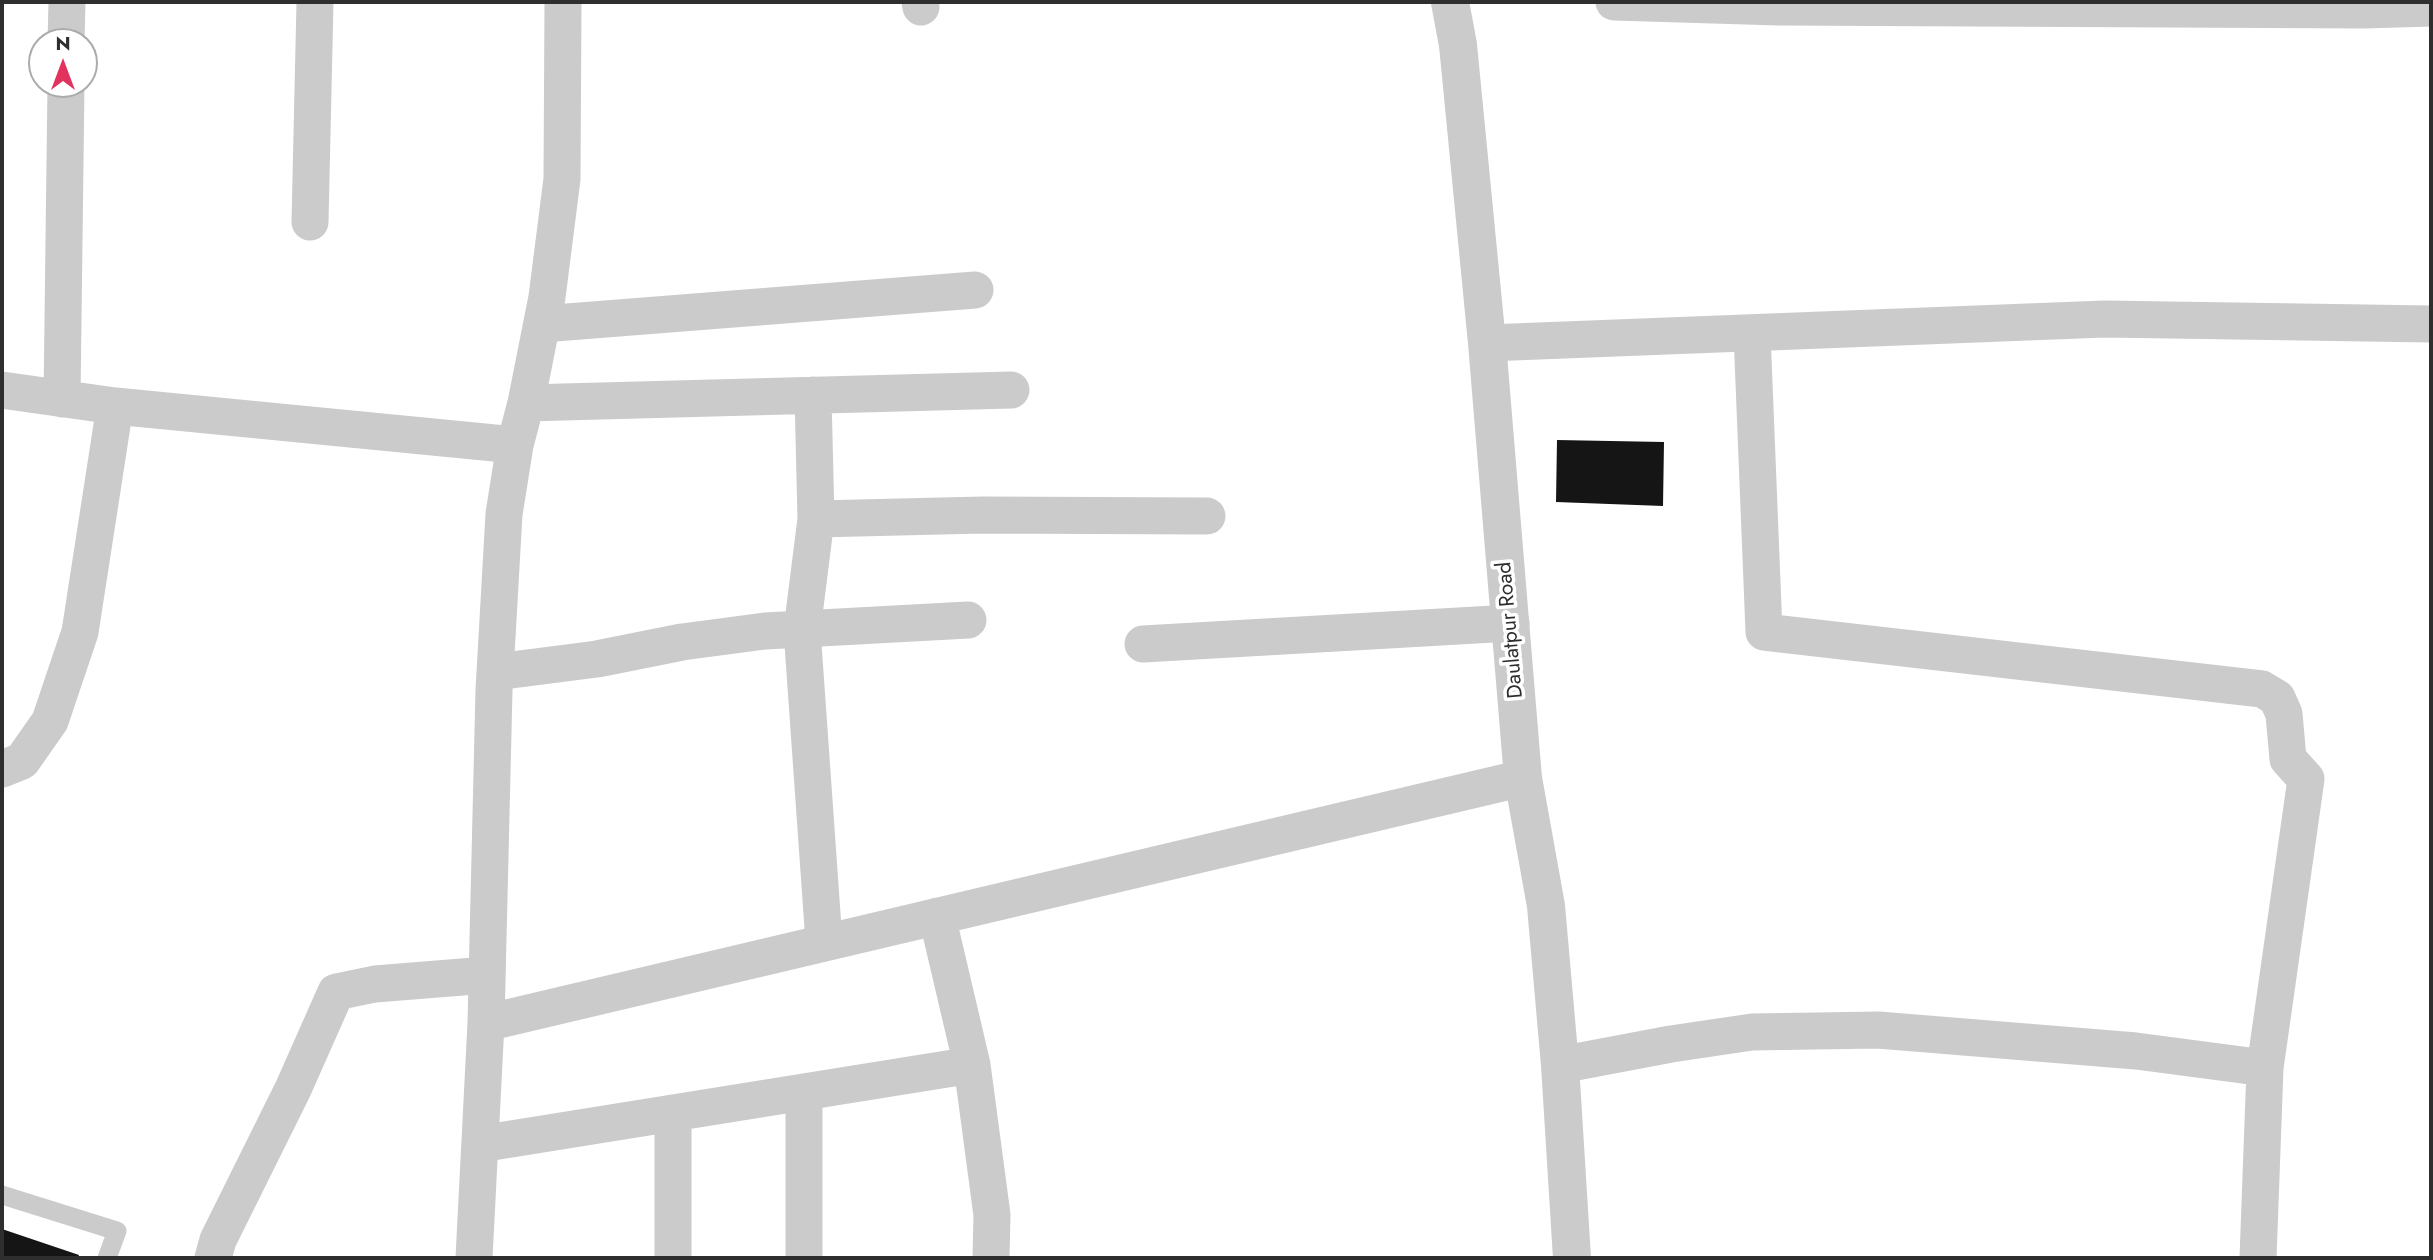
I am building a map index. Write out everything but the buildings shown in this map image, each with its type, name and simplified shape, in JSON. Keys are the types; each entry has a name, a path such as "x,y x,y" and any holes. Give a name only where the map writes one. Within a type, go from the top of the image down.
{"street":[{"path":"66,28 67,2"},
{"path":"310,222 315,2"},
{"path":"474,1258 486,1023 496,672 504,514 515,445 542,324 562,179 563,2"},
{"name":"Daulatpur Road","path":"1450,2 1458,45 1487,343 1523,778 1546,906 1560,1066 1572,1258"},
{"path":"1614,2 2431,8"},
{"path":"62,399 66,98"},
{"path":"542,324 975,290"},
{"path":"1487,343 2105,319 2431,324"},
{"path":"1752,333 1764,632 2262,690 2277,698 2284,714 2288,759 2306,779 2265,1068 2258,1258"},
{"path":"2,390 115,406 515,445"},
{"path":"526,403 1011,390"},
{"path":"813,395 816,519 802,630 824,943"},
{"path":"2,769 22,761 50,722 80,632 115,406"},
{"path":"816,519 983,515 1208,516"},
{"path":"496,672 597,659 696,640 765,631 968,620"},
{"path":"1143,644 1511,623"},
{"path":"486,1023 1523,778"},
{"path":"937,916 972,1066 992,1215 991,1258"},
{"path":"213,1258 218,1240 293,1088 336,992 375,984 487,975"},
{"path":"1560,1066 1671,1044 1752,1032 1878,1030 2136,1051 2265,1068"},
{"path":"480,1144 972,1066"},
{"path":"803,1092 804,1258"},
{"path":"673,1114 673,1258"}],"lane":[{"path":"2,1195 117,1231 107,1258"}]}
